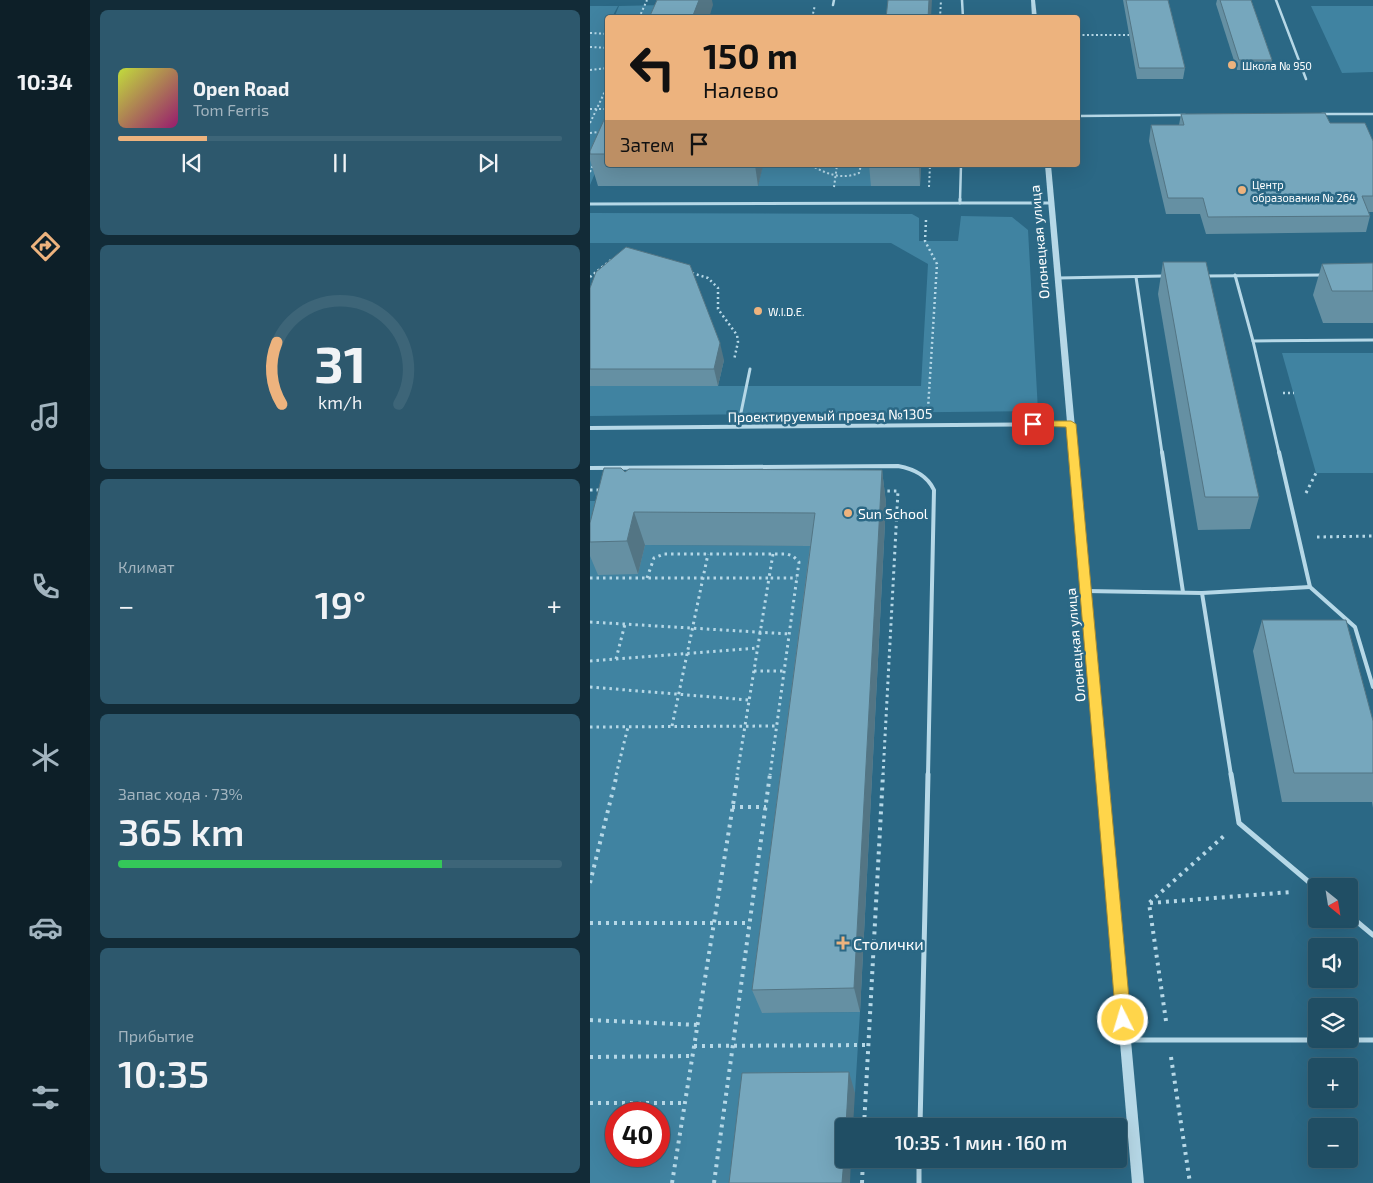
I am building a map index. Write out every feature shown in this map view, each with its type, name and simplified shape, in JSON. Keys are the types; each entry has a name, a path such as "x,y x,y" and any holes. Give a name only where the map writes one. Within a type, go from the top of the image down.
{"street":[{"path":"1033,0 1035,15"},
{"name":"Олонецкая улица","path":"1048,167 1138,1183"},
{"name":"Проектируемый проезд №1305","path":"590,428 1071,424"}],"lane":[{"path":"833,4 834,0"},
{"path":"962,0 964,15"},
{"path":"1276,0 1306,79"},
{"path":"1315,114 1373,114"},
{"path":"1080,116 1189,115"},
{"path":"960,203 961,167"},
{"path":"590,204 1051,203"},
{"path":"1196,276 1324,275"},
{"path":"1058,278 1166,276"},
{"path":"1235,276 1253,340 1310,587 1355,627 1373,687"},
{"path":"1136,277 1183,592"},
{"path":"1253,340 1373,340"},
{"path":"738,427 750,369"},
{"path":"644,474 647,467"},
{"path":"590,468 906,467 927,477 934,490 920,1118"},
{"path":"1086,591 1202,593 1310,587"},
{"path":"1202,593 1238,823 1308,881"},
{"path":"1358,922 1373,935"},
{"path":"1125,1040 1373,1040"},
{"path":"919,1183 920,1168"}],"path":[{"path":"640,15 647,0"},
{"path":"940,15 941,0"},
{"path":"813,15 816,4"},
{"path":"590,33 605,34"},
{"path":"1080,35 1129,35"},
{"path":"590,48 605,48"},
{"path":"590,70 605,68"},
{"path":"590,123 605,91"},
{"path":"590,109 605,109"},
{"path":"590,133 605,131"},
{"path":"590,172 596,157"},
{"path":"816,167 836,176 855,175 859,173 861,167"},
{"path":"834,186 837,167"},
{"path":"927,425 936,264 925,241 930,167"},
{"path":"590,277 606,262 613,259"},
{"path":"692,273 708,278 718,288 718,309 737,335 738,342 733,368 750,369"},
{"path":"864,1118 898,491 906,467"},
{"path":"590,490 610,490"},
{"path":"878,491 898,491"},
{"path":"1299,538 1373,536"},
{"path":"672,726 708,554"},
{"path":"672,1183 773,554"},
{"path":"647,578 651,562 658,555 787,554 797,558 799,562 714,1183"},
{"path":"590,578 798,578"},
{"path":"590,622 790,634"},
{"path":"616,659 626,624"},
{"path":"590,661 758,648"},
{"path":"754,671 785,671"},
{"path":"590,687 750,700"},
{"path":"590,727 777,726"},
{"path":"590,883 628,727"},
{"path":"732,807 766,807"},
{"path":"1149,904 1238,823"},
{"path":"1149,904 1297,891"},
{"path":"1149,904 1190,1183"},
{"path":"590,923 750,923"},
{"path":"590,1020 697,1025"},
{"path":"694,1046 868,1045"},
{"path":"590,1057 692,1056"},
{"path":"590,1103 685,1103"},
{"path":"862,1183 863,1168"}],"shaded area":[{"path":"666,5 662,15 615,15 619,6"},
{"path":"590,6 618,6 613,15 605,15 605,150 590,185"},
{"path":"1311,6 1373,6 1373,72 1342,73"},
{"path":"763,167 873,167 871,186 758,186"},
{"path":"590,213 912,214 919,218 919,241 958,241 961,216 1012,217 1028,230 1038,411 590,416 590,386 921,386 928,264 891,243 590,243"},
{"path":"1282,353 1373,353 1373,473 1316,473"},
{"path":"590,501 616,501 645,545 820,546 762,1013 860,1012 855,1093 753,1094 743,1183 590,1183"}],"building":[{"path":"657,0 699,0 693,15 650,15"},
{"path":"888,0 929,0 928,15 886,15"},
{"path":"1126,0 1168,0 1185,68 1139,68"},
{"path":"1220,0 1251,0 1272,60 1239,60"},
{"path":"1325,113 1330,123 1365,123 1373,141 1373,196 1362,196 1370,216 1208,217 1203,198 1168,198 1151,125 1184,125 1181,114"},
{"path":"605,118 605,154 590,154"},
{"path":"626,247 690,265 720,343 714,369 590,369 590,288 596,272"},
{"path":"1163,262 1206,262 1259,497 1205,497"},
{"path":"1373,263 1373,291 1332,291 1322,264"},
{"path":"604,468 621,468 625,472 629,469 882,470 854,988 752,990 815,513 634,512 627,541 590,542 590,523"},
{"path":"1262,620 1346,620 1373,721 1373,773 1294,773"},
{"path":"849,1072 846,1118 835,1118 835,1168 843,1168 842,1183 729,1183 742,1073"}],"place":[{"name":"Школа № 950","path":"1232,65"},
{"name":"Центр образования № 264","path":"1242,190"},
{"name":"W.I.D.E.","path":"758,311"},
{"name":"Sun School","path":"848,513"},
{"name":"Столички","path":"843,943"}],"route":[{"path":"1033,424 1071,424 1123,1020"}]}
